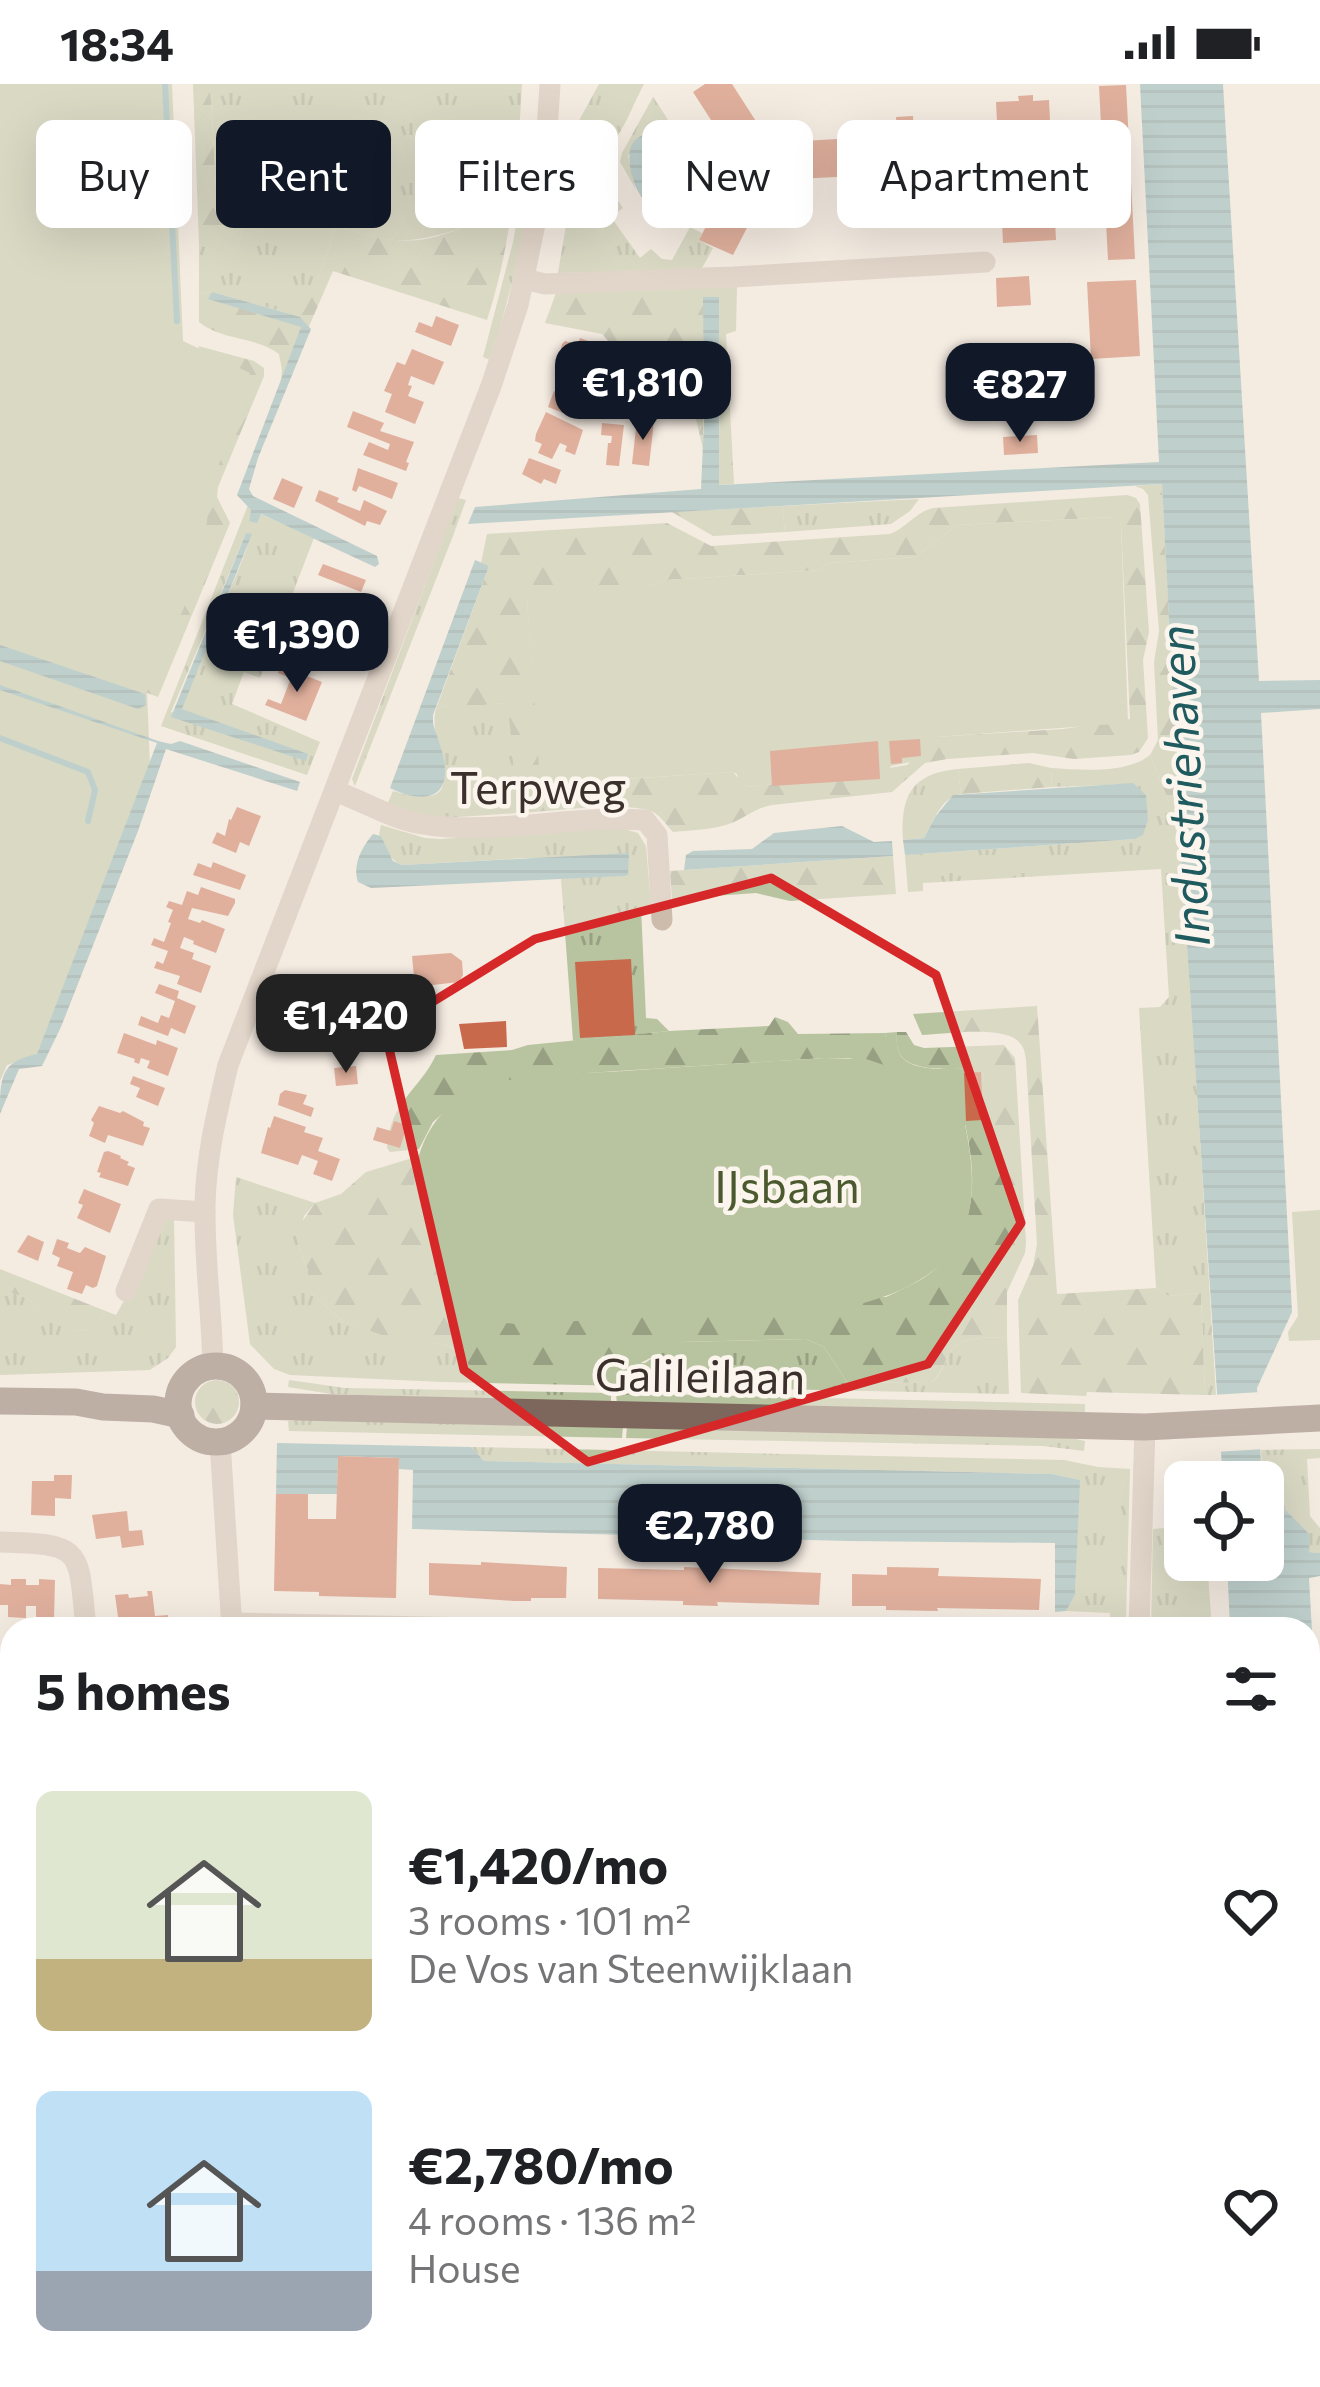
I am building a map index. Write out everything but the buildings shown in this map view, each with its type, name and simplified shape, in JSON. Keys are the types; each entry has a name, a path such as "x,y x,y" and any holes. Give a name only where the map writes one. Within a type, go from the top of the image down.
{"main road":[{"path":"213,1366 242,1377 254,1406 240,1434 220,1442 191,1432 182,1401 192,1375 213,1366"},
{"path":"0,1401 153,1409 182,1401"},
{"name":"Galileilaan","path":"254,1406 1145,1427 1320,1418"}],"street":[{"path":"213,1366 205,1212 212,1134 228,1065 491,386 518,305 545,162 550,84"},
{"path":"524,279 545,284 710,278 985,262"},
{"name":"Terpweg","path":"334,791 416,823 458,828 645,820 657,835 662,920"},
{"path":"126,1291 159,1208 205,1212"},
{"path":"1139,1617 1145,1427"},
{"path":"220,1442 231,1617"},
{"path":"0,1542 64,1548 79,1565 85,1617"}],"highlighted area":[{"path":"771,878 936,975 1021,1223 928,1364 588,1462 464,1370 385,1031 535,939"}],"green space":[{"path":"0,84 172,84 174,120 36,120 36,228 178,228 183,341 250,373 212,485 200,571 147,692 150,767 37,1055 7,1065 0,1081"},
{"path":"193,84 210,84 216,228 243,228 234,256 199,245"},
{"path":"210,84 522,84 520,120 415,120 415,228 462,228 399,240 343,228 391,228 391,120 216,120 216,189"},
{"path":"599,84 644,84 618,135 618,120 579,120"},
{"path":"653,97 667,120 642,120 642,155 628,155 635,188 620,162"},
{"path":"618,227 640,258 651,249 662,259 672,260 689,228 702,233 699,240 713,248 701,270 558,273 566,228"},
{"path":"243,228 335,228 300,317 212,292 199,294 199,245 234,255"},
{"path":"335,228 399,240 509,228 487,320 333,271 280,393 279,354 199,322 199,294 212,292 299,316"},
{"path":"516,228 524,228 490,360 483,357"},
{"path":"737,287 736,331 726,334 734,484 718,485 720,391 704,298 703,449 694,411 637,398 616,350 602,334 545,323 556,293"},
{"path":"198,346 254,361 264,368 264,376 218,487 217,497 230,523 158,697 0,637 206,366"},
{"path":"1162,484 1179,802 1169,802 1150,755 1158,740 1154,662 1159,631 1148,495 1135,486"},
{"path":"458,498 466,500 355,786 352,779"},
{"path":"1136,498 1149,632 1143,660 1148,738 1139,752 1074,759 1033,753 947,759 925,763 892,792 772,805 727,825 673,832 656,814 641,809 518,813 508,706 436,709 489,566 481,563 487,534 667,523 711,546 890,534 933,508","holes":["1112,517 1121,523 1130,719 1063,729 936,737 907,765 831,778 746,787 733,772 541,782 527,600 667,580 820,570 827,563 916,557 957,525"]},
{"path":"919,499 891,524 785,532 782,506"},
{"path":"248,505 252,510 249,520 260,514 314,538 260,678 244,672 232,704 320,742 307,775 161,726","holes":["246,533 251,535 181,709 209,720 171,712"]},
{"path":"782,506 785,532 713,536 672,512"},
{"path":"1113,517 1121,523 1128,723 936,737 925,759 891,766 884,778 746,787 733,772 540,781 527,600 531,592 820,570 827,563 916,557 957,525"},
{"path":"509,706 518,813 443,818 387,805 393,791 420,796 436,794 443,786 436,709"},
{"path":"1150,755 1169,802 1179,802 1216,1395 1205,1395 1201,1293 1168,1296 1156,1288 1139,1008 1160,1007 1169,997 1161,869 923,883 923,891 908,892 905,855 1135,839 1133,784 1052,787 1051,768 1116,768"},
{"path":"1029,763 1051,768 1052,787 961,794 958,769"},
{"path":"958,769 961,794 943,805 924,838 903,840 904,811 912,790 930,776"},
{"path":"381,825 440,839 617,827 638,833 646,846 651,905 641,907 646,1018 657,1019 669,1031 573,1041 561,878 628,875 526,858 402,865 393,859 379,834"},
{"path":"893,856 896,894 790,901 756,893 672,899 670,871"},
{"path":"1037,1006 1057,1294 1156,1288 1168,1296 1201,1293 1205,1395 1021,1393 1018,1300 1037,1244 1025,1053 1019,1042 1001,1034 922,1035 913,1014"},
{"path":"775,1017 788,1022 798,1034 885,1033 892,1068 825,1058 540,1076 463,1096 433,1122 419,1149 390,1152 387,1148 399,1107 436,1055 669,1031 769,1026"},
{"path":"897,1032 906,1032 914,1045 924,1048 1004,1045 1015,1058 1026,1243 1007,1292 1007,1337 959,1343 931,1383 847,1382 824,1347 806,1339 681,1342 631,1368 479,1369 441,1343 413,1346 342,1321 311,1292 296,1231 315,1203 341,1194 366,1172 416,1157 422,1233 436,1267 459,1298 886,1297 931,1273 960,1236 972,1182 965,1124 985,1124 983,1068 937,1069 913,1064 899,1052"},
{"name":"IJsbaan","path":"897,1032 899,1052 913,1065 983,1067 986,1124 965,1125 972,1192 957,1244 941,1264 891,1294 856,1305 516,1324 492,1320 467,1306 430,1258 416,1211 419,1155 435,1122 479,1087 541,1076 825,1058 866,1059 890,1067 885,1033"},
{"path":"236,1177 315,1203 304,1216 298,1245 311,1292 342,1321 413,1345 441,1343 467,1364 645,1363 681,1342 806,1339 824,1347 847,1382 931,1383 959,1343 1007,1337 1009,1394 290,1375 274,1369 250,1344 233,1215"},
{"path":"1320,1210 1320,1340 1289,1341 1288,1332 1298,1316 1292,1212"},
{"path":"164,1218 174,1218 176,1347 168,1358 150,1370 0,1375 0,1293 28,1299 66,1328 90,1329 103,1310 116,1315 125,1299 131,1300"},
{"path":"0,1269 103,1310 100,1320 86,1330 58,1324 28,1299 0,1293"},
{"path":"217,1380 233,1386 239,1402 233,1418 217,1424 201,1418 195,1402 201,1386"},
{"path":"289,1380 345,1388 611,1393 611,1403 331,1394 288,1387"},
{"path":"616,1393 1085,1404 1085,1412 1015,1415 617,1405"},
{"path":"288,1421 623,1426 622,1438 289,1431"},
{"path":"627,1426 1085,1441 1084,1451 1043,1446 626,1438"},
{"path":"471,1447 1064,1460 1130,1469 1126,1617 1066,1611 1075,1595 1079,1480 1051,1474 484,1461"},
{"path":"1320,1449 1320,1458 1307,1459 1310,1516 1320,1528 1320,1553 1309,1552 1309,1535 1284,1509 1284,1461 1262,1461 1261,1450"},
{"path":"1164,1528 1164,1581 1209,1581 1211,1617 1151,1617 1153,1529"}],"water":[{"name":"Industriehaven","path":"1140,84 1223,84 1259,681 1320,680 1320,709 1261,713 1292,1312 1257,1388 1261,1461 1222,1461 1162,484 468,524 475,507 701,489 703,297 719,297 719,485 1159,462"},
{"path":"642,136 642,196 631,172 631,147"},
{"path":"212,292 300,317 311,329 258,458 249,489 253,496 377,556 375,567 261,514 257,523 249,521 251,510 237,495 301,327 208,299"},
{"path":"246,533 252,534 182,709 308,754 306,761 171,717"},
{"path":"475,560 489,566 433,715 444,761 443,784 432,795 406,795 390,788"},
{"path":"0,645 145,694 146,705 138,709 0,661"},
{"path":"0,685 158,741 180,741 300,782 297,791 166,749 61,1027 42,1066 19,1069 0,1114 5,1074 16,1061 37,1054 157,743 0,690"},
{"path":"1133,783 1146,795 1148,820 1143,835 1135,839 905,855 903,840 924,838 953,795"},
{"path":"842,826 874,842 892,841 893,856 684,870 686,855 693,851 752,849 774,833"},
{"path":"373,834 381,836 393,861 402,865 629,853 628,875 371,888 358,882 356,869"},
{"path":"277,1443 471,1447 484,1461 1052,1474 1080,1480 1075,1595 1066,1611 1055,1612 1055,1543 412,1529 413,1470 399,1469 399,1458 338,1456 337,1494 276,1494"},
{"path":"1284,1508 1310,1535 1309,1552 1320,1553 1320,1576 1309,1578 1311,1617 1229,1617 1228,1581 1284,1581"}],"pier":[{"path":"1261,1392 1265,1449 1215,1452 1212,1395"}],"waterway":[{"path":"165,84 177,321"},
{"path":"0,738 88,772 95,790 88,821"}]}
